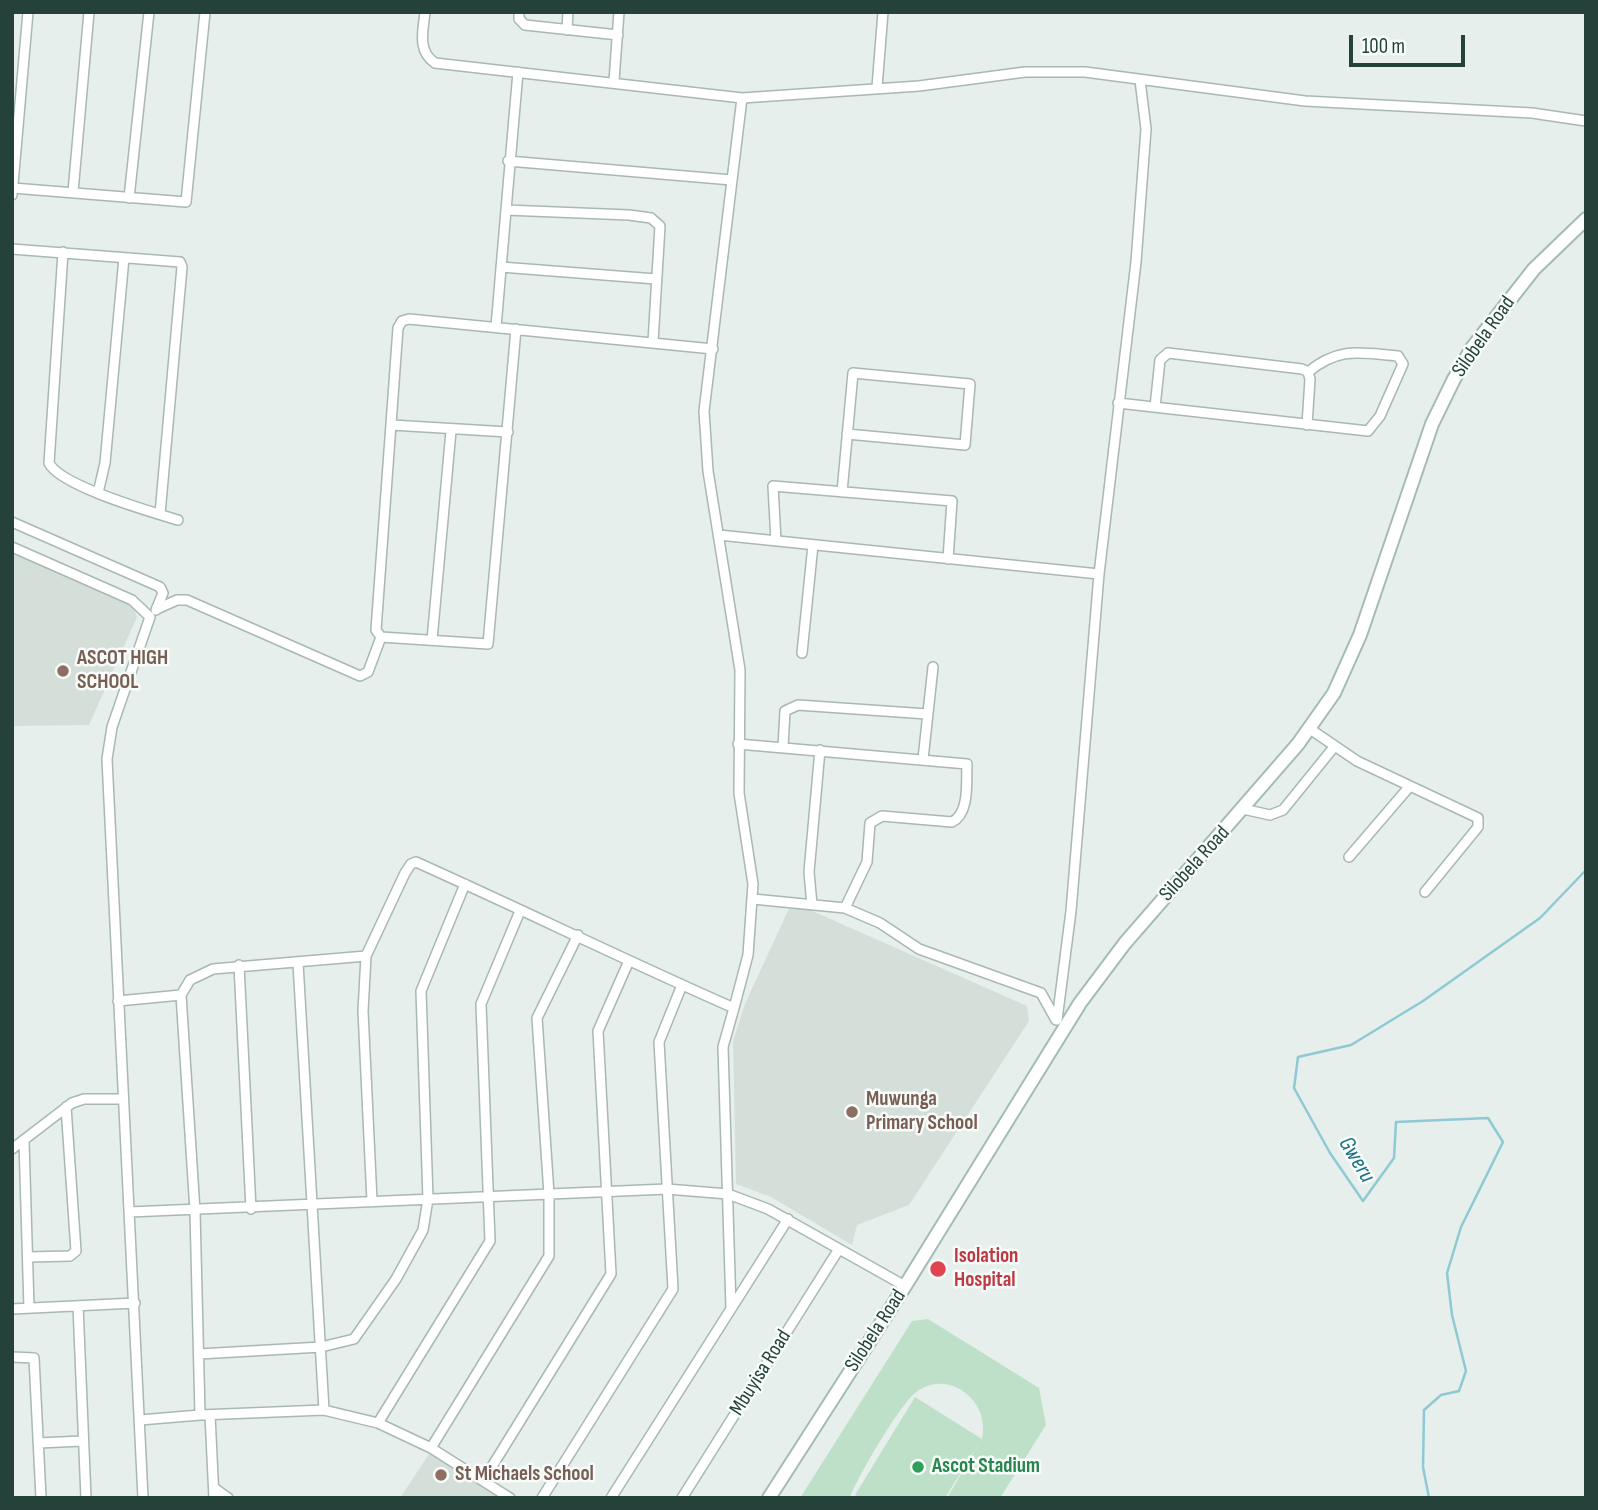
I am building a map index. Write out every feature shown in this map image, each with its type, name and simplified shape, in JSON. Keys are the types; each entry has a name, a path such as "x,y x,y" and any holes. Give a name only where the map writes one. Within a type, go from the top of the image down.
{"street":[{"path":"12,195 17,70 28,13 19,12"},
{"path":"73,192 89,12"},
{"path":"129,198 149,12"},
{"path":"13,188 182,203 189,197 205,12"},
{"path":"425,12 422,48 428,58 435,62 742,98 919,86 1025,72 1085,72 1305,100 1532,113 1586,121"},
{"path":"519,12 519,19 524,25 618,35"},
{"path":"567,30 568,12"},
{"path":"614,81 619,12"},
{"path":"877,87 883,12"},
{"path":"496,327 518,72"},
{"path":"1060,1026 1099,574 1136,262 1146,128 1140,79"},
{"path":"731,1308 723,1047 748,955 753,900 739,793 740,670 704,431 705,391 713,349 742,98"},
{"path":"509,161 594,166 732,180"},
{"path":"506,210 629,215 655,220 660,226 653,342"},
{"name":"Silobela Road","path":"769,1498 905,1286 1060,1026 1130,936 1310,729 1334,693 1350,660 1432,424 1454,379 1472,348 1534,269 1586,219"},
{"path":"12,249 174,260 182,267 160,514"},
{"path":"63,252 49,463 58,473 98,494 178,520"},
{"path":"98,494 105,463 124,258"},
{"path":"501,267 656,279"},
{"path":"380,637 376,631 398,328 402,321 409,319 713,349"},
{"path":"380,637 488,644 516,329"},
{"path":"1118,403 1368,431 1380,416 1403,364 1398,356 1350,352 1326,358 1308,372"},
{"path":"1156,407 1160,360 1168,353 1302,369 1308,372"},
{"path":"1307,425 1308,372"},
{"path":"842,492 847,434 853,373 970,384 965,445 847,434"},
{"path":"392,425 451,431 508,432"},
{"path":"432,640 451,431"},
{"path":"776,541 773,486 951,501 948,559"},
{"path":"12,522 160,587 163,593 157,609 150,617 108,744 121,1099 135,1303 143,1498"},
{"path":"719,535 1099,574"},
{"path":"802,653 813,545"},
{"path":"12,547 121,594 132,600 150,617"},
{"path":"119,571 121,594"},
{"path":"157,609 177,600 187,600 360,676 368,672 380,637"},
{"path":"923,759 933,667"},
{"path":"783,747 785,711 798,705 927,714"},
{"path":"1310,729 1334,747 1410,786 1476,815 1480,821 1425,891"},
{"path":"738,744 967,764 964,810 952,822 874,818 870,823 867,862 845,908"},
{"path":"1243,809 1270,815 1283,810 1334,747"},
{"path":"812,905 809,872 820,750"},
{"path":"1349,857 1410,786"},
{"path":"372,1201 363,1011 366,956 411,864 416,862 578,935 628,962 734,1008"},
{"path":"199,1354 321,1347 359,1335 423,1230 428,1199 421,991 465,884"},
{"path":"753,900 845,908 880,923 919,949 1041,993 1060,1026"},
{"path":"379,1423 490,1241 481,1004 520,911"},
{"path":"431,1448 548,1259 549,1194 537,1017 578,935"},
{"path":"228,1498 214,1493 199,1354 195,1211 181,995 187,984 200,974 239,965 298,963 366,956"},
{"path":"483,1481 611,1274 599,1026 628,962"},
{"path":"298,963 324,1410"},
{"path":"239,965 251,1209"},
{"path":"542,1498 672,1292 659,1042 682,985"},
{"path":"118,1001 181,995"},
{"path":"12,1149 66,1107 84,1099 121,1099"},
{"path":"29,1257 70,1256 76,1251 66,1107"},
{"path":"24,1140 29,1308"},
{"path":"129,1212 251,1209 372,1201 667,1189 728,1194 788,1219 905,1286"},
{"path":"611,1498 788,1219"},
{"name":"Mbuyisa Road","path":"682,1498 839,1249"},
{"path":"12,1309 135,1303"},
{"path":"78,1306 86,1498"},
{"path":"12,1357 34,1358 41,1498"},
{"path":"140,1420 324,1410 379,1423 431,1448 510,1498"},
{"path":"39,1443 82,1441"}],"shaded area":[{"name":"ASCOT HIGH SCHOOL","path":"12,549 132,602 137,617 89,725 12,726"},
{"name":"Muwunga Primary School","path":"792,902 1027,1006 1029,1021 909,1205 857,1225 852,1245 771,1197 736,1184 733,1041 745,1004"},
{"name":"St Michaels School","path":"431,1451 502,1498 400,1498"}],"green space":[{"path":"928,1319 1039,1388 1046,1425 1000,1498 947,1498 981,1440 945,1498 859,1498 855,1495 915,1397 982,1439 980,1412 973,1401 953,1386 941,1384 928,1386 908,1400 879,1443 850,1498 800,1498 912,1321"}],"waterway":[{"name":"Gweru","path":"1429,1498 1423,1467 1424,1410 1441,1395 1459,1391 1466,1371 1452,1315 1447,1273 1461,1227 1503,1142 1488,1118 1396,1122 1394,1158 1363,1201 1330,1153 1294,1088 1298,1057 1351,1045 1423,1001 1540,918 1586,870"}],"place":[{"name":"ASCOT HIGH SCHOOL","path":"63,671"},
{"name":"Muwunga Primary School","path":"852,1112"},
{"name":"Isolation Hospital","path":"938,1269"},
{"name":"Ascot Stadium","path":"918,1467"},
{"name":"St Michaels School","path":"441,1475"}]}
